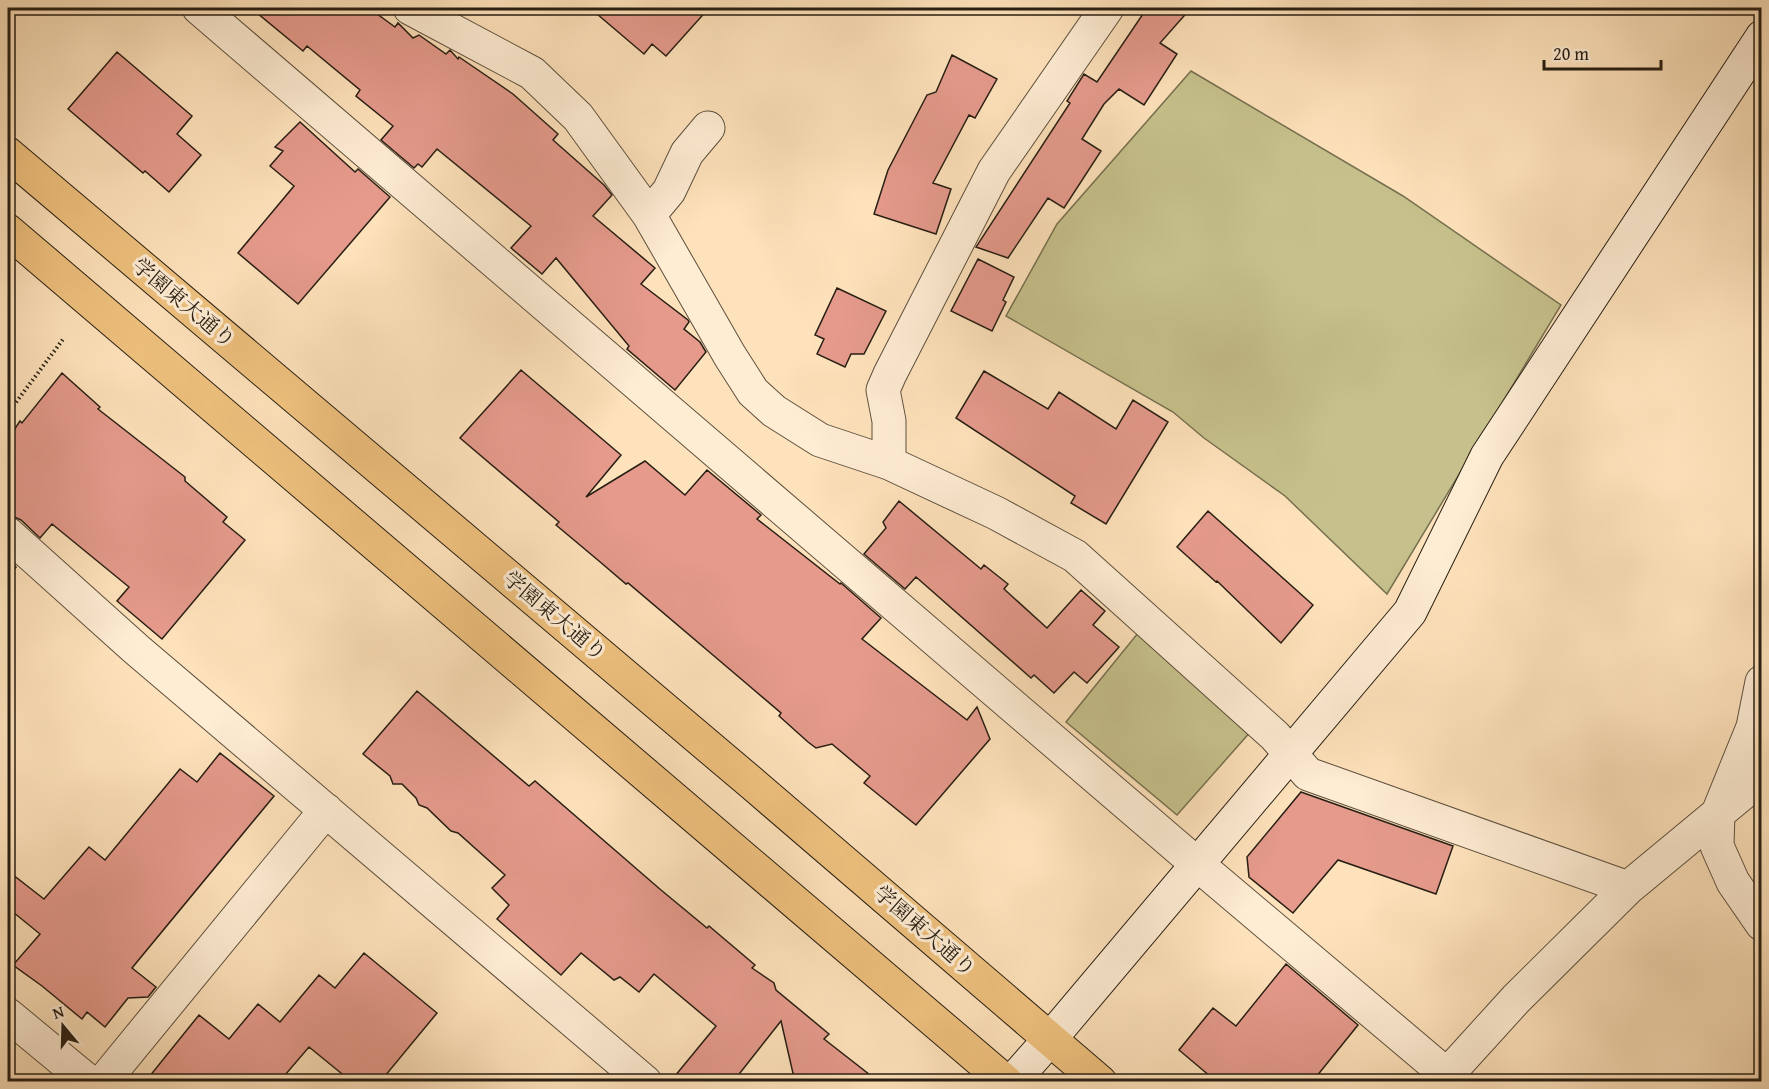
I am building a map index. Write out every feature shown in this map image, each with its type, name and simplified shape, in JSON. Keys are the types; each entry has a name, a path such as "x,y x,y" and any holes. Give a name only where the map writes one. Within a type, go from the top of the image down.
{"main road":[{"name":"学園東大通り","path":"8,154 754,785 1100,1082"},
{"path":"8,231 1006,1082"}],"street":[{"path":"199,8 1446,1078 1516,999 1628,888 1761,777"},
{"path":"410,8 532,73 578,117 649,215 753,392 774,411 820,440 889,463 996,513 1075,556 1275,736 1289,755 1308,774 1628,888"},
{"path":"889,463 889,421 883,390 890,374 994,171 1107,8"},
{"path":"1012,1082 1410,612 1487,456 1761,37"},
{"path":"649,215 669,191 687,153 708,128"},
{"path":"8,534 136,649 645,1082"},
{"path":"1761,682 1753,727 1718,813 1717,846 1733,882 1761,924"},
{"path":"103,1082 326,810"},
{"path":"8,1015 89,1082"}],"path":[{"path":"8,413 64,338"}],"shaded area":[{"path":"1191,71 1403,196 1561,305 1387,594 1285,496 1204,438 1173,412 1006,316 1057,224"},
{"path":"1138,633 1252,730 1177,815 1066,722"}],"building":[{"path":"251,8 369,8 395,27 398,23 413,38 419,35 446,54 450,50 458,59 459,57 513,94 558,134 553,140 604,185 612,195 593,216 655,268 641,284 688,320 684,329 700,342 706,352 675,390 627,349 629,346 556,258 542,274 511,248 531,226 437,149 422,167 418,164 414,168 381,140 393,126 356,96 360,90 307,46 303,51"},
{"path":"590,8 709,8 666,56 652,44 644,54"},
{"path":"1147,8 1191,8 1160,43 1177,54 1144,105 1119,89 1104,104 1082,139 1101,151 1064,208 1048,198 1008,258 976,247 1070,103 1067,101 1084,74 1097,82"},
{"path":"117,52 192,116 177,134 201,155 169,192 145,171 143,173 68,109"},
{"path":"952,55 997,79 975,118 969,115 933,183 951,189 936,234 874,214 888,170 927,95 936,92"},
{"path":"300,122 355,172 358,169 390,197 298,304 238,253 294,186 270,166 283,151 275,147"},
{"path":"978,259 1014,277 1003,300 1006,302 992,331 951,311"},
{"path":"837,288 886,311 864,354 851,354 845,367 817,354 824,339 815,335"},
{"path":"521,370 621,455 586,497 645,461 685,495 707,470 761,515 757,519 841,583 881,618 862,639 967,720 977,707 990,739 916,825 864,783 870,776 832,744 816,748 808,742 779,716 781,713 556,525 559,522 460,438"},
{"path":"984,371 1048,409 1059,392 1116,429 1133,400 1168,422 1106,524 1071,503 1075,496 956,418"},
{"path":"62,373 100,407 98,409 185,477 185,481 227,517 223,522 245,540 162,639 117,601 129,587 52,524 40,538 21,520 8,516 8,439 20,421 22,423"},
{"path":"899,501 981,569 984,565 1008,584 1004,589 1047,628 1081,590 1105,611 1093,625 1119,647 1087,683 1074,672 1054,693 1034,675 1031,678 916,577 905,589 864,554 886,528 883,522"},
{"path":"1208,511 1313,605 1281,643 1217,581 1177,547"},
{"path":"8,559 16,567 8,578"},
{"path":"417,691 529,786 535,781 661,890 707,928 709,926 755,965 752,968 774,983 776,990 829,1034 824,1039 879,1082 795,1082 781,1021 736,1078 728,1079 726,1082 670,1082 716,1026 654,974 639,992 620,977 614,980 581,953 561,975 497,919 509,905 492,888 505,875 458,833 451,831 427,808 419,805 416,798 402,784 393,784 390,776 363,754"},
{"path":"220,753 274,796 132,968 156,987 148,997 128,998 105,1027 87,1012 82,1019 13,965 40,934 8,908 8,871 44,899 89,847 105,860 180,769 197,782"},
{"path":"1301,792 1453,846 1436,894 1338,860 1293,913 1249,877 1247,857"},
{"path":"364,953 437,1013 380,1082 352,1082 309,1047 279,1082 145,1082 199,1015 229,1039 258,1004 280,1022 319,975 335,988"},
{"path":"1286,964 1358,1025 1312,1082 1217,1082 1179,1050 1213,1008 1236,1026"}]}
